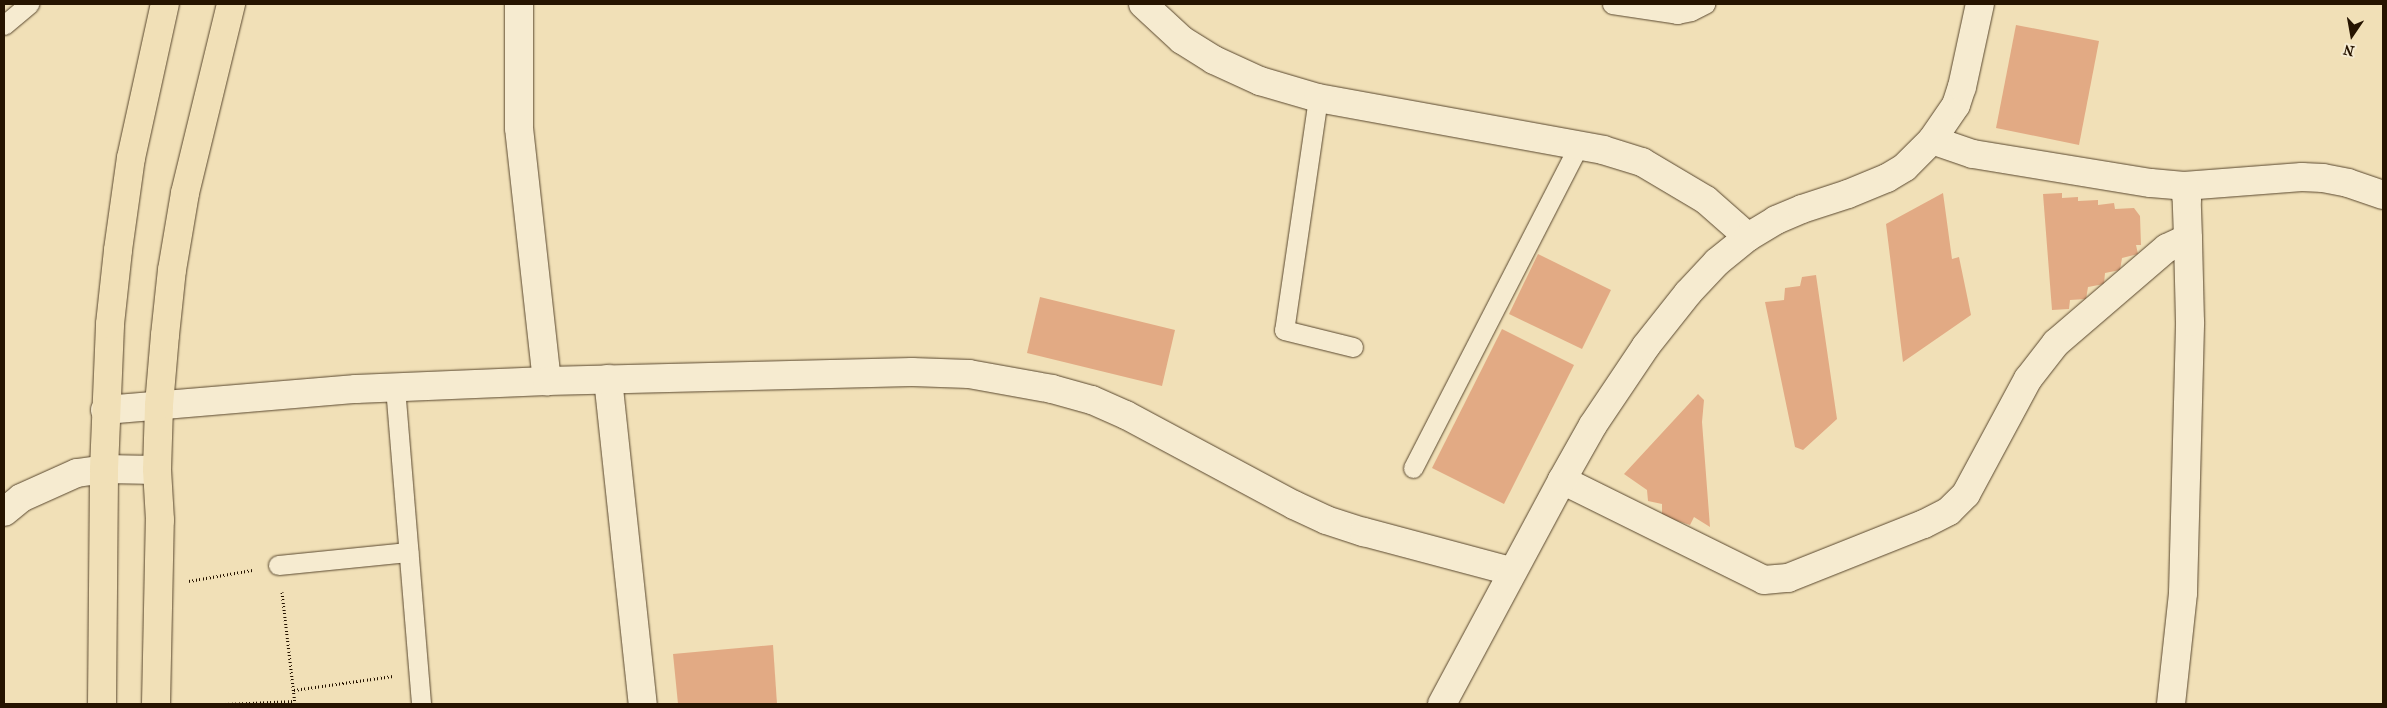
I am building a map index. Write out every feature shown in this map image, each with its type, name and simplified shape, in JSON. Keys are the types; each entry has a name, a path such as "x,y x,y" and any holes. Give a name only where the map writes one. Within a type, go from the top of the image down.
{"main road":[{"path":"102,704 105,410 110,324 118,250 132,158 165,4"},
{"path":"156,704 160,520 157,470 159,406 172,270 185,193 232,4"}],"street":[{"path":"519,4 519,128 547,381"},
{"path":"1143,4 1182,40 1214,60 1260,82 1318,98 1579,145 1642,162 1706,200 1748,237"},
{"path":"1442,704 1511,571 1593,425 1646,346 1717,262 1748,237 1776,220 1887,178 1905,167 1932,140 1956,105 1962,87 1980,4"},
{"path":"1932,140 1973,154 2150,184 2184,186 2302,177 2379,188"},
{"path":"2171,704 2183,593 2190,322 2188,200 2184,186"},
{"path":"1562,480 1764,580 1788,578 1924,524 1949,511 1966,494 2028,379 2056,343 2166,248 2188,238"},
{"path":"105,410 395,387 608,379 912,372 969,374 1010,380 1092,400 1126,414 1286,501 1326,520 1511,571"},
{"path":"608,379 643,704"},
{"path":"4,512 20,498 48,484 77,473 104,469 157,470"}],"lane":[{"path":"4,25 29,4"},
{"path":"1612,4 1677,14 1691,11 1705,4"},
{"path":"1318,98 1284,330 1352,347"},
{"path":"1413,468 1579,145"},
{"path":"395,387 421,704"},
{"path":"278,566 408,552"}],"path":[{"path":"159,586 278,566 295,703 225,704"},
{"path":"294,690 418,673"}],"building":[{"path":"2016,25 2099,41 2079,145 1996,128"},
{"path":"1943,193 1952,259 1959,257 1971,315 1903,362 1886,224"},
{"path":"2062,193 2062,198 2078,197 2078,201 2098,200 2098,205 2114,203 2115,209 2134,208 2140,216 2141,245 2136,245 2138,254 2122,258 2120,270 2105,273 2104,284 2088,287 2086,299 2070,300 2069,309 2052,310 2043,194"},
{"path":"1538,254 1611,290 1582,349 1509,314"},
{"path":"1816,275 1837,419 1803,450 1795,447 1765,302 1784,300 1785,288 1800,286 1802,277"},
{"path":"1040,297 1175,330 1162,386 1027,353"},
{"path":"1502,329 1574,365 1504,504 1432,468"},
{"path":"1698,394 1704,400 1702,422 1710,527 1694,517 1690,525 1662,516 1662,504 1648,501 1647,490 1624,474"},
{"path":"773,645 777,704 678,704 673,654"}]}
